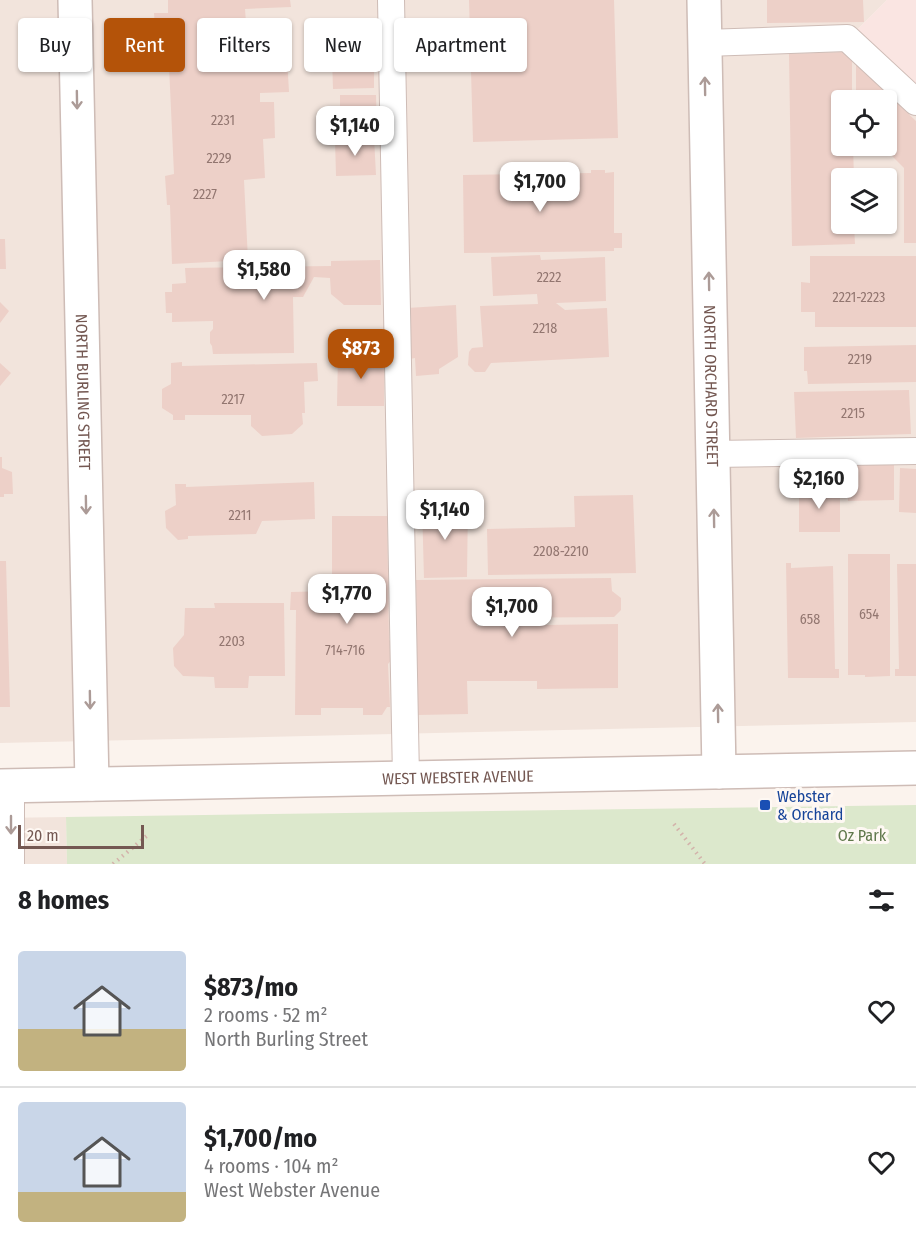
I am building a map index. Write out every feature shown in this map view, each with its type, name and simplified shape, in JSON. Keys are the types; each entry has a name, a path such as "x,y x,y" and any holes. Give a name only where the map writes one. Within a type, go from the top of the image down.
{"street":[{"name":"NORTH BURLING STREET","path":"75,0 92,784"},
{"name":"NORTH ORCHARD STREET","path":"704,0 719,772"},
{"name":"WEST WEBSTER AVENUE","path":"6,786 916,768"}],"lane":[{"path":"391,0 406,778"},
{"path":"705,43 847,38 916,102"},
{"path":"713,454 916,451"},
{"path":"6,786 11,864"}],"path":[{"path":"674,824 705,864"},
{"path":"113,864 149,834"}],"shaded area":[{"path":"0,0 887,0 857,30 916,85 916,722 0,743"},
{"path":"887,0 916,0 916,85 857,30"},
{"path":"66,817 67,864 0,864 0,818"}],"green space":[{"name":"Oz Park","path":"916,805 916,864 67,864 66,817"}],"building":[{"path":"168,0 290,0 291,7 245,9 246,18 197,18 197,72 288,72 289,92 260,93 260,102 274,102 275,138 263,139 265,178 244,180 248,260 172,264 170,205 167,205 165,176 174,174 169,72 185,72 185,18 154,18 154,13 168,13"},
{"path":"469,0 614,0 618,138 473,142 471,72 527,72 527,18 470,18"},
{"path":"767,0 863,0 864,22 767,23"},
{"path":"844,52 852,60 852,90 831,90 831,156 853,156 854,168 831,168 831,234 854,234 855,244 792,246 789,54"},
{"path":"856,64 883,90 856,90"},
{"path":"332,72 374,72 374,88 333,89"},
{"path":"340,95 376,95 377,131 340,132"},
{"path":"897,103 916,121 916,243 904,243 904,168 892,156 897,156"},
{"path":"374,137 376,175 336,176 335,139"},
{"path":"591,170 614,172 614,233 622,233 622,248 614,248 614,251 464,253 463,175 591,173"},
{"path":"0,239 5,239 6,269 0,269"},
{"path":"540,255 541,260 605,257 606,301 556,303 565,310 607,308 609,357 491,363 485,372 475,372 468,365 469,352 472,348 483,347 480,306 538,304 537,294 493,296 491,257"},
{"path":"810,256 916,256 916,327 815,327 815,312 801,312 801,282 810,283"},
{"path":"380,260 381,305 344,305 331,294 330,278 314,277 303,297 293,297 294,353 213,354 210,332 213,329 213,321 172,322 172,313 166,313 165,292 172,292 172,284 186,283 185,268 331,266 331,261"},
{"path":"0,302 9,311 0,323"},
{"path":"456,305 458,357 439,369 439,374 416,376 415,358 410,359 407,308"},
{"path":"916,345 916,382 808,384 807,371 804,371 804,347"},
{"path":"338,353 384,354 384,406 337,406"},
{"path":"182,362 182,366 317,363 318,381 304,382 303,424 292,434 262,436 251,426 251,415 185,415 185,420 173,420 173,415 162,408 162,389 171,384 171,363"},
{"path":"0,363 11,373 0,386"},
{"path":"909,390 911,434 796,438 794,392"},
{"path":"0,457 2,457 2,468 12,472 13,494 4,494 4,497 0,497"},
{"path":"894,462 894,500 848,501 846,463"},
{"path":"900,468 916,469 916,513 899,512"},
{"path":"314,482 315,519 262,521 256,534 188,536 188,539 178,540 166,528 165,511 176,505 175,484 186,484 186,487"},
{"path":"799,487 840,488 840,532 799,532"},
{"path":"633,495 636,573 488,575 487,529 575,527 574,496"},
{"path":"468,504 467,577 424,578 422,505"},
{"path":"332,516 387,516 389,640 395,644 395,656 388,664 390,707 387,707 382,715 363,715 363,708 321,708 321,715 295,715 296,610 290,610 291,592 332,591"},
{"path":"848,554 890,554 890,676 848,675"},
{"path":"0,561 6,561 10,707 0,707"},
{"path":"786,563 791,563 791,568 833,566 835,669 839,669 839,678 788,678"},
{"path":"897,564 916,564 916,676 895,676 895,669 899,669"},
{"path":"611,578 612,591 621,598 621,610 614,617 488,618 488,593 477,593 477,626 618,624 618,688 537,689 537,681 467,681 468,714 418,715 416,580"},
{"path":"214,603 284,603 285,676 249,676 248,688 215,688 214,677 183,676 174,666 173,648 184,635 185,608 215,608"}],"place":[{"name":"Webster & Orchard","path":"765,805"}]}
